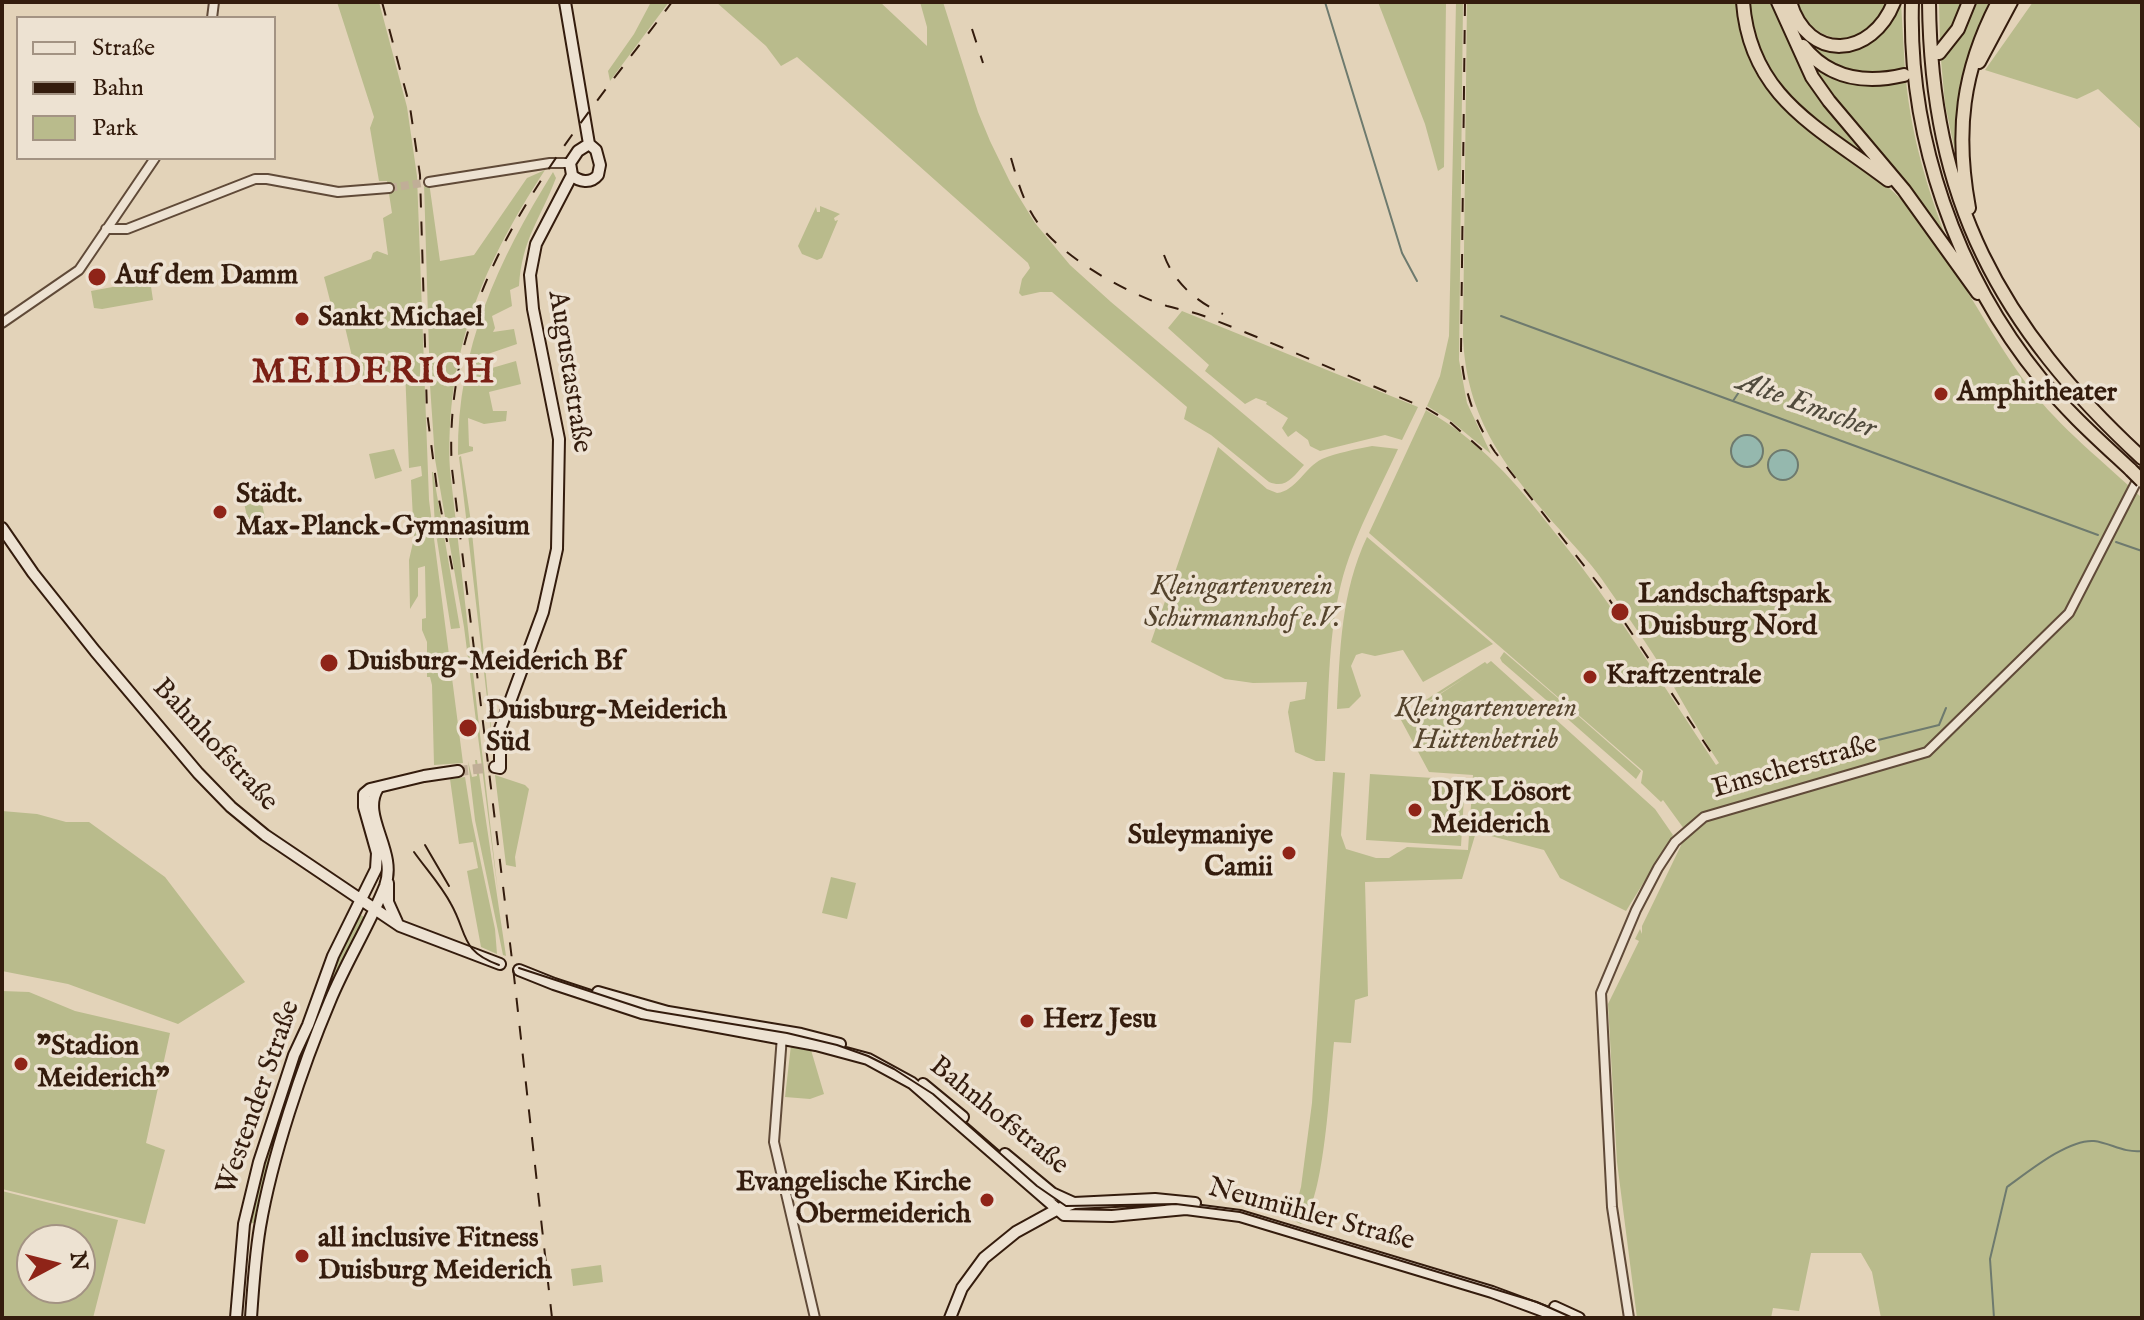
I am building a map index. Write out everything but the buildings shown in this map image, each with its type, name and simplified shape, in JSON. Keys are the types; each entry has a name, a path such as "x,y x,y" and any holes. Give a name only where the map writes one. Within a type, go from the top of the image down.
{"highway":[{"path":"1743,2 1749,44 1767,80 1798,113 1889,180 1917,206"},
{"path":"1778,2 1812,77 1917,206 1965,278 1996,314"},
{"path":"1790,2 1802,28 1814,38 1840,45 1869,38 1886,21 1894,2"},
{"path":"1912,2 1915,74 1931,161 1956,234 1996,314 2020,351 2075,418 2136,471 2142,481"},
{"path":"1929,2 1929,41 1938,120 1953,180 1975,238 2012,310 2036,344 2098,418 2141,457"},
{"path":"1939,53 1958,29 1969,2"},
{"path":"1975,238 1961,150 1964,102 1974,54 1998,2"},
{"path":"1964,102 1976,68 2011,2"},
{"path":"1791,31 1811,57 1838,74 1872,81 1904,75"}],"main road":[{"path":"565,2 589,144 596,150 600,165 598,175 584,181 572,175 570,163 578,151 589,144"},
{"name":"Augustastraße","path":"497,768 500,729 543,612 557,549 559,439 533,311 530,275 536,244 572,175"},
{"name":"Bahnhofstraße","path":"2,528 33,573 92,647 216,792 265,835 400,926 500,964"},
{"path":"400,926 388,902 387,852 372,807 372,797 378,788 458,771"},
{"name":"Westender Straße","path":"236,1318 243,1237 259,1162 287,1072 333,956 374,874 376,848 362,801 364,794 378,788"},
{"name":"Westender Straße","path":"251,1318 257,1242 269,1186 294,1102 328,1005 388,877"},
{"path":"360,937 376,924 400,926"},
{"name":"Bahnhofstraße","path":"1056,1210 971,1128 939,1096 915,1079 853,1047 801,1034 668,1012 536,972 520,970 642,1013 782,1037 868,1059 912,1083 949,1114 971,1128 1033,1178 1065,1201 1074,1203"},
{"name":"Neumühler Straße","path":"1056,1210 1074,1203 1155,1199 1240,1210 1508,1290 1579,1318"},
{"name":"Neumühler Straße","path":"1056,1210 1073,1217 1186,1209 1240,1216 1492,1292 1562,1318"},
{"path":"950,1318 962,1288 984,1258 1016,1232 1056,1210"},
{"path":"1039,1220 1073,1217"},
{"path":"243,1237 252,1236 257,1242"}],"street":[{"path":"2,323 79,270 154,160"},
{"path":"429,182 550,163 570,163"},
{"path":"106,229 133,227 255,179 338,192 389,188"},
{"path":"117,212 133,227"},
{"name":"Emscherstraße","path":"1629,1318 1612,1207 1601,993 1636,910 1666,855 1675,842 1704,817 1921,755 1929,750 2069,613 2136,471"},
{"path":"782,1037 774,1142 815,1318"}],"green space":[{"path":"337,2 379,2 407,107 417,176 429,500 463,763 434,765 432,685 430,677 427,677 427,642 422,630 422,619 426,618 425,566 418,568 418,596 410,609 409,560 414,538 411,480 422,476 421,466 409,468 405,369 358,382 345,327 337,328 324,277 371,259 377,251 388,255 383,218 392,213 387,181 379,181 370,128 374,117"},
{"path":"651,2 669,2 610,81 608,71 634,34"},
{"path":"716,2 880,2 927,46 927,27 920,2 943,2 990,141 1035,223 1070,265 1111,302 1304,465 1285,483 1269,482 1211,435 1184,419 1187,407 1052,292 1022,296 1019,293 1022,279 1030,268 1028,263 797,57 781,66 766,46"},
{"path":"1378,2 1446,2 1444,167 1438,171 1425,124"},
{"path":"1456,2 1463,2 1459,360 1467,403 1491,454 1427,406 1440,376 1449,336"},
{"path":"1467,2 1738,2 1744,44 1762,83 1795,118 1893,191 1910,209 2041,402 2068,431 2142,498 2142,1318 1881,1318 1872,1272 1861,1253 1811,1253 1799,1311 1773,1308 1771,1318 1637,1318 1617,1162 1608,1004 1639,941 1635,939 1640,929 1642,934 1642,926 1687,833 1663,800 1661,802 1641,783 1643,771 1369,533 1426,410 1464,435 1525,496 1574,557 1637,645 1716,765 1719,763 1661,666 1601,578 1541,509 1492,442 1472,392 1463,334"},
{"path":"1749,2 1772,2 1811,85 1865,157 1796,104 1773,78 1758,48"},
{"path":"1797,2 1889,2 1871,28 1860,35 1838,38 1817,31"},
{"path":"1901,2 1905,71 1873,75 1841,70 1815,52 1795,27 1801,33 1835,43 1860,46 1881,34"},
{"path":"1939,2 1964,2 1954,27 1940,46"},
{"path":"1974,2 1992,2 1980,30 1957,161 1945,104 1941,60 1963,31"},
{"path":"2033,2 2142,2 2142,130 2098,89 2077,99 1985,70"},
{"path":"1812,63 1845,82 1868,86 1906,81 1922,164 1949,245 1833,100"},
{"path":"545,170 503,241 472,312 461,349 450,428 450,470 498,893 464,627 435,459 424,183 429,182 440,261 474,255 527,178"},
{"path":"553,172 556,178 528,242 519,286 510,290 512,306 492,316 493,332 514,329 517,344 482,356 485,370 516,361 521,384 489,392 493,411 507,411 506,421 484,424 468,418 469,446 473,447 473,451 458,455 465,378 484,307 515,239"},
{"path":"820,206 840,214 834,218 838,220 822,258 817,260 802,254 798,246 816,207 820,212"},
{"path":"150,280 153,300 94,308 91,291"},
{"path":"1182,311 1418,407 1402,440 1385,435 1320,451 1310,446 1308,440 1296,431 1288,437 1282,428 1288,418 1267,402 1256,398 1245,404 1205,371 1209,365 1168,328"},
{"name":"Kleingartenverein Schürmannshof e.V.","path":"1372,446 1398,449 1359,532 1341,584 1331,649 1325,761 1316,761 1295,752 1288,712 1290,702 1305,699 1307,682 1253,683 1225,679 1151,642 1218,447 1267,489 1277,493 1290,488 1322,459"},
{"path":"394,449 402,471 375,479 369,454"},
{"path":"459,457 471,522 494,758"},
{"path":"432,472 460,628 451,629 435,527"},
{"path":"259,490 266,522 249,525 242,494"},
{"path":"1367,537 1493,644 1423,682 1403,650 1375,656 1356,655 1351,666 1361,696 1349,708 1337,709 1347,600"},
{"path":"1504,652 1566,705 1560,712 1502,662 1500,658"},
{"name":"Kleingartenverein Hüttenbetrieb","path":"1491,661 1655,809 1673,835 1626,911 1560,878 1544,850 1476,832 1462,879 1365,882 1368,996 1355,1000 1351,1043 1334,1042 1321,1166 1316,1191 1301,1224 1292,1220 1301,1187 1312,1103 1333,772 1345,773 1341,835 1346,849 1376,858 1389,858 1407,847 1468,850 1473,775 1429,772 1401,720 1466,677 1421,703"},
{"path":"1568,707 1641,771 1636,779 1562,714"},
{"path":"475,760 506,956 503,955 475,820 468,761 472,777 477,776"},
{"name":"DJK Lösort Meiderich","path":"1370,774 1465,780 1461,846 1366,840"},
{"path":"495,775 529,789 515,857 516,867 506,865"},
{"path":"465,777 495,929 497,954 481,947 467,871 478,868 473,842 459,844 450,779"},
{"path":"2,811 37,814 66,822 89,822 165,877 245,982 178,1024 68,984 2,971"},
{"path":"831,877 856,883 847,919 822,913"},
{"path":"358,913 364,917 318,1027 312,1025 335,961"},
{"path":"2,991 29,992 75,1011 170,1033 146,1143 165,1150 145,1224 2,1189"},
{"path":"791,1045 811,1050 824,1094 810,1099 785,1097"},
{"path":"294,1067 299,1070 259,1224 247,1222 257,1182"},
{"path":"2,1191 118,1220 93,1318 2,1318"},
{"path":"601,1265 603,1282 573,1286 571,1269"}],"water":[{"path":"1747,435 1758,440 1763,451 1758,462 1747,467 1736,462 1731,451 1736,440"},
{"path":"1783,450 1789,451 1797,459 1797,471 1789,479 1783,480 1777,479 1769,471 1768,465 1769,459 1777,451"}],"waterway":[{"name":"Alte Emscher","path":"1325,2 1402,253 1417,281"},
{"name":"Alte Emscher","path":"1501,316 2098,535"},
{"path":"1733,401 1739,392"},
{"name":"Alte Emscher","path":"2116,542 2142,551"},
{"path":"1872,745 1874,741 1939,725 1946,708"},
{"path":"1828,762 1853,760"},
{"name":"Alte Emscher","path":"1994,1318 1990,1259 2007,1187 2072,1145 2094,1141 2129,1151 2142,1151"}],"tunnel":[{"path":"389,188 429,182"},
{"path":"458,771 495,767"}],"tram line":[{"path":"425,845 449,886"},
{"path":"414,852 447,897 471,947 486,960 499,965"},
{"path":"519,968 647,1010 787,1033 868,1056 933,1094 1037,1186 1066,1206 1176,1204 1240,1212 1537,1302 1573,1318"}],"railway":[{"path":"382,2 410,107 420,175 427,412 437,489 455,583"},
{"path":"552,1318 452,469 454,401 467,337 489,276 518,218 553,162 672,2"},
{"path":"1465,2 1461,351 1471,404 1495,452 1603,590 1718,763"},
{"path":"972,29 983,63"},
{"path":"1011,158 1024,198 1040,226 1072,256 1103,277 1152,301 1204,316 1418,405"},
{"path":"1164,255 1174,274 1188,290 1204,304 1223,314"},
{"path":"1426,408 1451,423 1489,456"}],"place":[{"name":"Auf dem Damm","path":"97,277"},
{"name":"Sankt Michael","path":"302,319"},
{"name":"Amphitheater","path":"1941,394"},
{"name":"Städt. Max-Planck-Gymnasium","path":"220,512"},
{"name":"Landschaftspark Duisburg Nord","path":"1620,612"},
{"name":"Duisburg-Meiderich Bf","path":"329,663"},
{"name":"Kraftzentrale","path":"1590,677"},
{"name":"Duisburg-Meiderich Süd","path":"468,728"},
{"name":"DJK Lösort Meiderich","path":"1415,810"},
{"name":"Suleymaniye Camii","path":"1289,853"},
{"name":"Herz Jesu","path":"1027,1021"},
{"name":"\"Stadion Meiderich\"","path":"21,1064"},
{"name":"Evangelische Kirche Obermeiderich","path":"987,1200"},
{"name":"all inclusive Fitness Duisburg Meiderich","path":"302,1256"}],"district":[{"name":"MEIDERICH","path":"374,375"}]}
